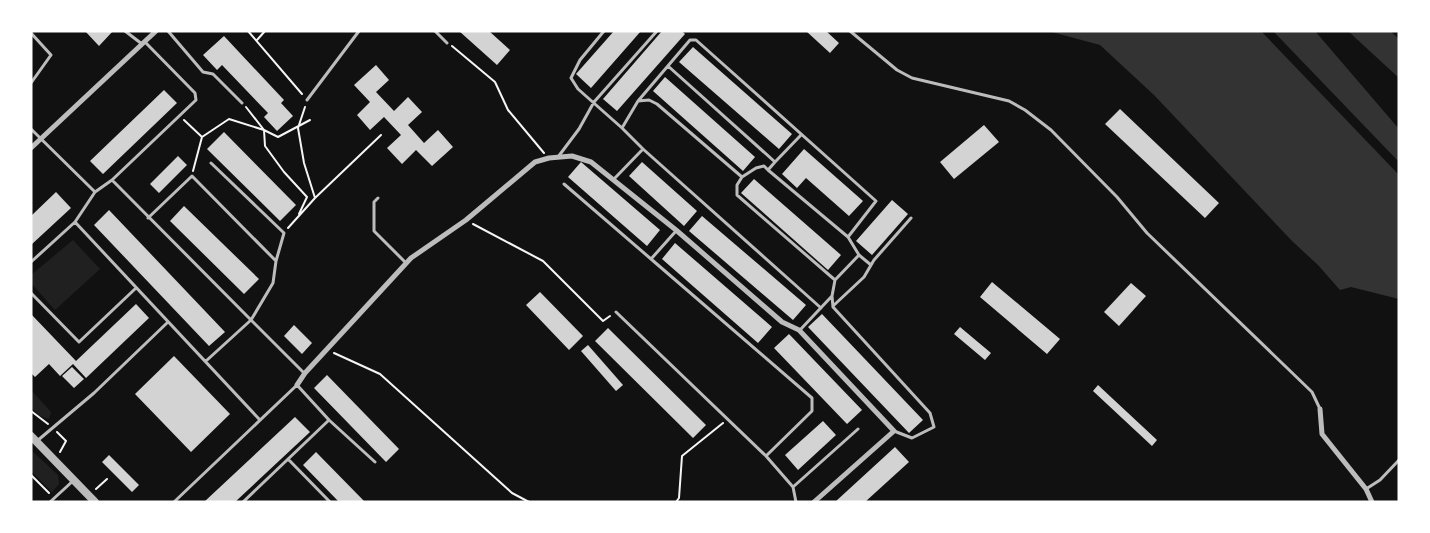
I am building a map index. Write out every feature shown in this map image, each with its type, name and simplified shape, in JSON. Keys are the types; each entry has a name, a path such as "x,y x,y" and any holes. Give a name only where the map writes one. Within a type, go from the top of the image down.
{"street":[{"path":"31,148 156,31"},
{"path":"297,385 305,373 406,263 466,220 535,162 549,158 572,156 591,162 676,230 782,322 799,330 894,431 814,502"},
{"path":"1320,409 1322,434 1366,489 1372,502"},
{"path":"34,439 95,502"}],"lane":[{"path":"31,262 75,222 95,192 112,180 196,100 194,92 144,43 125,31"},
{"path":"168,31 204,72 213,74 242,103"},
{"path":"307,100 358,31"},
{"path":"435,31 447,42"},
{"path":"604,31 580,60 571,78 578,89 821,308"},
{"path":"557,157 579,129 594,102 657,31"},
{"path":"850,31 897,70 912,78 1009,101 1038,120 1117,197 1147,233 1312,392 1320,409"},
{"path":"31,33 51,55 31,84"},
{"path":"622,128 638,101 690,40 696,40 876,201 848,237"},
{"path":"668,66 776,162"},
{"path":"638,101 649,100 657,104 742,177"},
{"path":"31,129 95,192"},
{"path":"768,170 802,135"},
{"path":"612,180 643,149"},
{"path":"206,361 251,320 273,282 276,260 284,233 211,164"},
{"path":"835,280 737,195 737,185 742,177 756,168 764,166 848,237 859,255 871,265"},
{"path":"148,218 192,176 276,260"},
{"path":"112,180 305,373"},
{"path":"564,184 812,398 812,411 766,456"},
{"path":"378,198 374,202 374,231 406,263"},
{"path":"832,307 864,277 871,265 912,218"},
{"path":"75,222 259,419"},
{"path":"651,259 676,230"},
{"path":"859,255 835,280 832,307 930,414 934,427 912,438 894,431"},
{"path":"31,293 79,342 136,288"},
{"path":"799,330 832,296"},
{"path":"616,312 766,456 793,487 796,502"},
{"path":"34,439 52,427 94,392 168,322"},
{"path":"174,502 259,419 297,385 329,420 375,462"},
{"path":"243,502 329,420"},
{"path":"793,487 858,429"},
{"path":"288,459 330,502"},
{"path":"1366,489 1380,480 1399,460"},
{"path":"1396,464 1399,469"},
{"path":"50,502 74,480"}],"path":[{"path":"248,31 307,100 300,124 304,163 315,198"},
{"path":"256,40 265,31"},
{"path":"447,42 495,82 508,110 549,158"},
{"path":"242,103 264,130 265,146 306,197 298,216"},
{"path":"180,116 202,137"},
{"path":"192,176 202,137 229,119 264,130 278,137 310,120"},
{"path":"284,233 315,198 381,134"},
{"path":"466,220 543,261 604,321 616,312"},
{"path":"327,350 380,374 512,492 529,502"},
{"path":"31,411 52,427 66,441 59,454"},
{"path":"676,502 679,498 682,456 695,444 712,434 728,419"},
{"path":"31,475 54,498"},
{"path":"89,484 97,490 107,479"}],"shaded area":[{"path":"1048,31 1261,31 1399,175 1399,299 1351,287 1340,290 1154,95 1100,45"},
{"path":"1273,31 1315,31 1399,129 1399,162"},
{"path":"1348,31 1390,31 1399,39 1399,78"},
{"path":"73,240 100,269 55,310 31,283 31,275"},
{"path":"31,390 51,412 49,419 40,416 31,408"},
{"path":"31,450 58,475 59,484 52,492 31,471"}],"building":[{"path":"85,31 113,31 99,46"},
{"path":"459,31 489,31 510,50 497,65"},
{"path":"614,31 641,31 591,88 576,74"},
{"path":"662,31 682,31 685,34 617,111 603,99"},
{"path":"806,31 826,31 839,43 830,53"},
{"path":"224,36 284,100 281,103 293,116 277,131 264,117 268,113 222,65 217,70 203,55"},
{"path":"693,47 792,134 779,149 679,62"},
{"path":"376,65 389,80 376,92 394,111 408,97 422,112 408,125 424,143 438,130 453,147 432,166 416,150 402,164 387,148 401,135 384,117 370,130 357,115 370,102 354,85"},
{"path":"665,77 755,157 743,171 653,91"},
{"path":"164,90 177,103 103,174 90,161"},
{"path":"1120,109 1219,203 1205,218 1105,124"},
{"path":"984,125 999,142 954,179 940,162"},
{"path":"224,132 296,205 280,221 207,149"},
{"path":"804,149 863,201 849,216 806,178 797,188 782,174"},
{"path":"178,156 187,165 159,193 150,184"},
{"path":"581,162 660,230 647,246 568,177"},
{"path":"642,162 697,211 684,226 629,176"},
{"path":"754,179 841,255 828,270 741,193"},
{"path":"56,192 71,208 31,245 31,216"},
{"path":"892,200 908,214 872,255 856,241"},
{"path":"184,206 259,279 244,294 170,221"},
{"path":"109,210 225,332 209,346 94,225"},
{"path":"702,216 806,305 793,320 689,231"},
{"path":"675,243 772,327 758,343 662,259"},
{"path":"992,282 1060,339 1047,354 980,297"},
{"path":"1131,283 1146,296 1119,326 1104,312"},
{"path":"540,292 583,336 569,350 526,305"},
{"path":"136,304 149,318 86,378 73,364 60,376 49,364 35,377 31,373 31,314 76,361"},
{"path":"822,314 923,420 909,433 808,327"},
{"path":"294,325 312,343 302,354 284,336"},
{"path":"960,327 991,353 985,360 954,334"},
{"path":"608,328 706,425 693,438 595,341"},
{"path":"789,334 862,410 847,424 774,348"},
{"path":"588,345 623,385 616,391 581,351"},
{"path":"174,356 230,414 191,452 135,394"},
{"path":"72,367 84,379 74,388 62,376"},
{"path":"327,375 399,449 386,462 314,388"},
{"path":"1098,385 1157,440 1152,446 1093,391"},
{"path":"295,417 310,432 235,502 204,502"},
{"path":"823,421 836,435 798,470 785,455"},
{"path":"895,447 909,462 865,502 835,502"},
{"path":"316,452 365,502 339,502 303,465"},
{"path":"109,455 139,485 132,492 102,462"}]}
